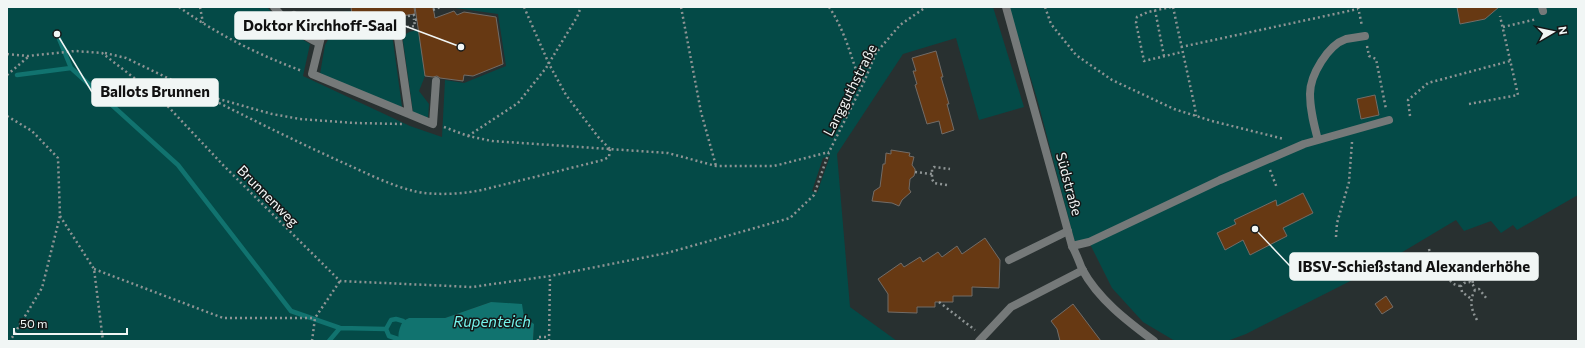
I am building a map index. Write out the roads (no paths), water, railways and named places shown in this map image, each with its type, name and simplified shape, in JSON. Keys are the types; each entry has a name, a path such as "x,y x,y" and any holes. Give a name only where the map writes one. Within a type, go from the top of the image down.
{"street":[{"path":"274,7 298,32 320,40"},
{"name":"Südstraße","path":"1006,7 1049,156 1072,246 1083,270 1099,292 1126,321 1154,341"},
{"path":"294,15 320,40"},
{"path":"409,114 396,24 330,33 320,40 312,74 433,124 436,81"},
{"path":"1318,140 1312,121 1310,92 1315,74 1323,57 1333,47 1346,39 1365,36"},
{"path":"1072,246 1088,242 1220,180 1304,144 1353,129 1388,116"},
{"path":"1009,260 1068,231"},
{"path":"981,339 1011,307 1083,270"}],"water":[{"name":"Rupenteich","path":"491,302 522,304 524,317 534,324 533,341 399,341 399,333 403,321 409,318 445,318"}],"waterway":[{"path":"57,34 71,68 178,165 291,311 340,328 386,329 389,336 398,339"},
{"path":"17,75 71,68"},
{"path":"386,329 391,320 396,319 403,321"},
{"path":"329,341 340,328"}],"place":[{"name":"Ballots Brunnen","path":"57,34"},
{"name":"Doktor Kirchhoff-Saal","path":"461,47"},
{"name":"IBSV-Schießstand Alexanderhöhe","path":"1255,229"}]}
